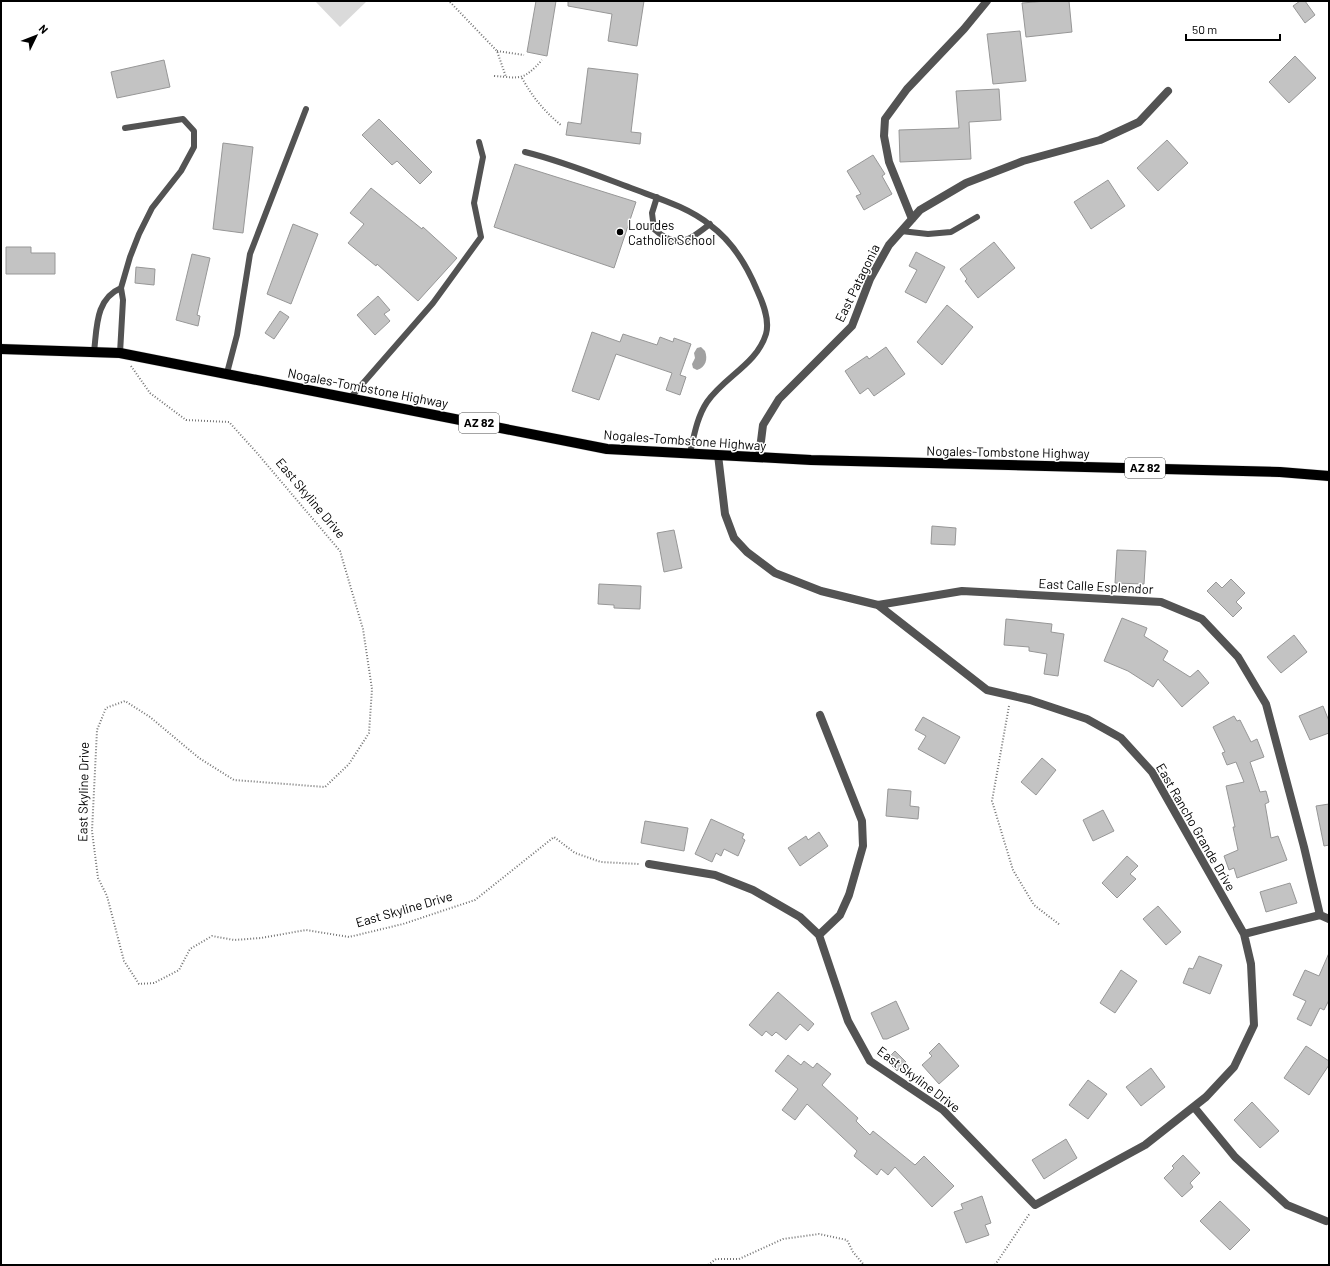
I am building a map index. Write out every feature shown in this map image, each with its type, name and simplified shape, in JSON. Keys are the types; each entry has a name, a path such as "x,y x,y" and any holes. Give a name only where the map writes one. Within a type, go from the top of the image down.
{"main road":[{"name":"Nogales-Tombstone Highway","path":"1,349 120,353 351,397 608,449 759,457 1280,472 1329,476"}],"street":[{"path":"912,219 889,162 884,136 885,119 907,89 964,29 987,1"},
{"name":"East Patagonia","path":"759,457 763,425 779,399 852,326 870,279 889,245 920,210 966,183 1023,161 1100,140 1139,122 1168,90"},
{"name":"East Rancho Grande Drive","path":"718,455 725,514 734,538 747,552 775,572 821,591 878,605 987,690 1087,719 1121,738 1152,772 1244,934 1251,964 1254,1025 1234,1067 1206,1097 1194,1107"},
{"name":"East Calle Esplendor","path":"878,605 962,590 1161,602 1202,619 1238,657 1266,704 1320,914"},
{"path":"819,935 840,915 849,895 863,846 862,821 820,715"},
{"name":"East Skyline Drive","path":"649,864 715,875 753,890 800,917 819,935 848,1021 870,1060 943,1110 1035,1205"},
{"path":"1244,934 1320,914 1329,919"},
{"path":"1035,1205 1145,1144 1194,1107 1235,1157 1287,1205 1326,1221"}],"lane":[{"path":"227,373 237,335 250,254 306,109"},
{"path":"120,353 123,300 121,288 143,227 152,208 180,172 194,147 194,131 183,119 125,128"},
{"path":"351,397 433,304 481,236 474,203 483,157 480,142"},
{"path":"525,152 557,160 657,197 710,224 731,244 750,275 765,307 766,333 756,353 722,385 707,402 699,417 690,453"},
{"path":"657,197 652,213 654,229 665,239 678,243 694,236 710,224"},
{"path":"901,231 928,234 951,232 977,217"},
{"path":"94,352 99,313 102,304 108,295 121,288"}],"path":[{"path":"450,2 497,52 506,77"},
{"path":"497,52 524,55"},
{"path":"494,76 522,78 530,73 542,60"},
{"path":"522,78 531,95 544,111 562,126"},
{"name":"East Skyline Drive","path":"120,353 150,393 186,420 229,422 257,452 340,551 363,629 372,689 369,733 350,764 325,786 234,780 199,758 150,717 125,701 106,708 97,730 92,831 98,878 107,896 124,961 139,984 154,983 179,970 190,949 212,936 241,940 262,938 306,930 349,937 403,924 475,900 554,837 575,852 601,862 649,864"},
{"path":"1011,696 992,801 1013,870 1034,905 1060,925"},
{"path":"995,1265 1035,1205"},
{"path":"708,1265 716,1259 739,1259 783,1239 819,1234 846,1240 853,1252 864,1265"}],"shaded area":[{"path":"315,1 367,1 340,27"},
{"path":"701,347 705,351 706,362 700,369 697,370 693,368 692,364 695,358 694,353 697,348"}],"building":[{"path":"536,1 556,1 547,56 527,52"},
{"path":"568,1 644,1 637,46 608,41 612,14 568,6"},
{"path":"1069,1 1072,32 1026,37 1022,3"},
{"path":"1300,1 1305,1 1315,15 1305,23 1293,6"},
{"path":"1020,31 1026,81 993,84 987,34"},
{"path":"1295,56 1316,78 1289,103 1269,82"},
{"path":"164,60 170,87 117,98 111,72"},
{"path":"588,68 638,74 631,132 641,133 640,144 566,135 568,122 581,124"},
{"path":"999,89 1001,120 969,122 971,159 900,162 899,130 959,128 956,91"},
{"path":"379,119 432,172 420,184 397,161 392,165 362,135"},
{"path":"1167,140 1188,163 1158,191 1137,168"},
{"path":"223,143 253,147 243,233 213,229"},
{"path":"873,155 885,174 882,176 892,194 864,210 856,196 861,194 847,171"},
{"path":"515,164 636,202 614,268 494,227"},
{"path":"1108,180 1125,206 1091,229 1074,202"},
{"path":"371,188 422,229 423,227 457,258 418,301 377,264 376,266 348,243 364,224 350,213"},
{"path":"293,224 318,234 291,304 267,294"},
{"path":"994,242 1015,268 978,298 965,281 967,279 960,269"},
{"path":"6,247 31,247 31,253 55,253 55,274 6,274"},
{"path":"916,252 945,267 926,303 905,292 917,270 909,266"},
{"path":"192,254 210,258 197,315 200,316 198,326 176,320"},
{"path":"136,267 155,269 154,285 135,283"},
{"path":"378,296 390,310 384,314 390,321 375,335 357,315"},
{"path":"947,305 973,327 942,365 917,342"},
{"path":"280,311 289,317 274,339 265,333"},
{"path":"592,332 620,342 623,334 657,345 660,337 673,342 674,338 691,344 680,375 686,377 680,395 666,390 672,373 616,354 599,400 572,391"},
{"path":"886,347 905,374 874,396 868,388 860,394 845,371 867,356 869,359"},
{"path":"932,526 956,528 955,545 931,544"},
{"path":"674,530 682,568 664,572 657,533"},
{"path":"1117,550 1146,551 1144,584 1115,583"},
{"path":"1231,579 1245,593 1236,602 1242,608 1233,617 1207,591 1216,582 1222,588"},
{"path":"599,584 641,586 640,609 614,608 614,605 598,604"},
{"path":"1122,618 1147,628 1144,636 1168,651 1163,660 1190,677 1198,670 1209,683 1182,707 1158,679 1153,687 1128,671 1104,661"},
{"path":"1006,619 1052,624 1051,632 1064,634 1058,676 1044,674 1047,654 1029,651 1029,647 1004,645"},
{"path":"1294,635 1307,652 1281,673 1267,657"},
{"path":"1323,706 1329,721 1329,733 1310,740 1299,716"},
{"path":"1234,716 1237,721 1240,720 1251,742 1257,739 1264,757 1250,762 1260,792 1266,791 1269,802 1265,804 1271,838 1278,836 1287,860 1237,878 1234,868 1229,870 1224,856 1238,850 1233,827 1235,827 1226,786 1244,782 1236,762 1227,765 1222,753 1225,752 1213,727"},
{"path":"923,717 960,737 945,764 918,749 926,736 915,730"},
{"path":"1042,758 1056,770 1036,795 1021,782"},
{"path":"888,789 911,791 910,806 919,807 918,819 886,816"},
{"path":"1329,804 1329,845 1324,846 1316,806"},
{"path":"1103,810 1114,831 1093,841 1083,820"},
{"path":"711,819 744,834 742,838 745,840 738,856 724,849 721,856 716,853 712,862 695,854"},
{"path":"645,821 688,828 684,851 641,843"},
{"path":"819,832 828,846 800,866 788,848 806,836 808,840"},
{"path":"1127,856 1138,866 1130,874 1136,879 1117,898 1102,883"},
{"path":"1290,883 1297,903 1266,912 1260,892"},
{"path":"1158,906 1181,932 1166,945 1143,919"},
{"path":"1329,953 1329,1000 1324,1010 1320,1008 1311,1026 1297,1019 1306,1001 1293,995 1305,970 1319,976"},
{"path":"1199,956 1222,965 1210,994 1183,983 1189,968 1193,969"},
{"path":"1121,970 1137,981 1115,1013 1100,1003"},
{"path":"778,992 814,1024 808,1031 800,1024 786,1040 776,1032 772,1036 766,1031 762,1036 749,1025"},
{"path":"896,1001 909,1029 887,1039 883,1039 871,1013"},
{"path":"939,1043 959,1066 939,1084 922,1065 932,1056 929,1053"},
{"path":"1306,1046 1329,1061 1329,1065 1309,1095 1284,1078"},
{"path":"895,1051 906,1062 897,1071 886,1060"},
{"path":"788,1055 801,1065 804,1061 813,1068 817,1063 831,1074 822,1085 858,1118 856,1121 870,1135 873,1131 915,1165 924,1156 954,1186 932,1207 895,1167 888,1175 881,1169 877,1175 854,1156 857,1151 807,1104 795,1120 782,1110 798,1089 775,1071"},
{"path":"1151,1068 1165,1087 1141,1106 1126,1087"},
{"path":"1088,1080 1107,1094 1088,1119 1069,1105"},
{"path":"1252,1102 1279,1131 1260,1148 1234,1120"},
{"path":"1066,1139 1077,1158 1044,1179 1032,1160"},
{"path":"1183,1155 1200,1173 1190,1183 1193,1187 1182,1197 1164,1178 1174,1168 1172,1166"},
{"path":"982,1196 991,1223 985,1225 989,1235 966,1243 954,1212 963,1209 961,1204"},
{"path":"1220,1201 1250,1230 1230,1250 1200,1221"}],"place":[{"name":"Lourdes Catholic School","path":"620,232"}]}
